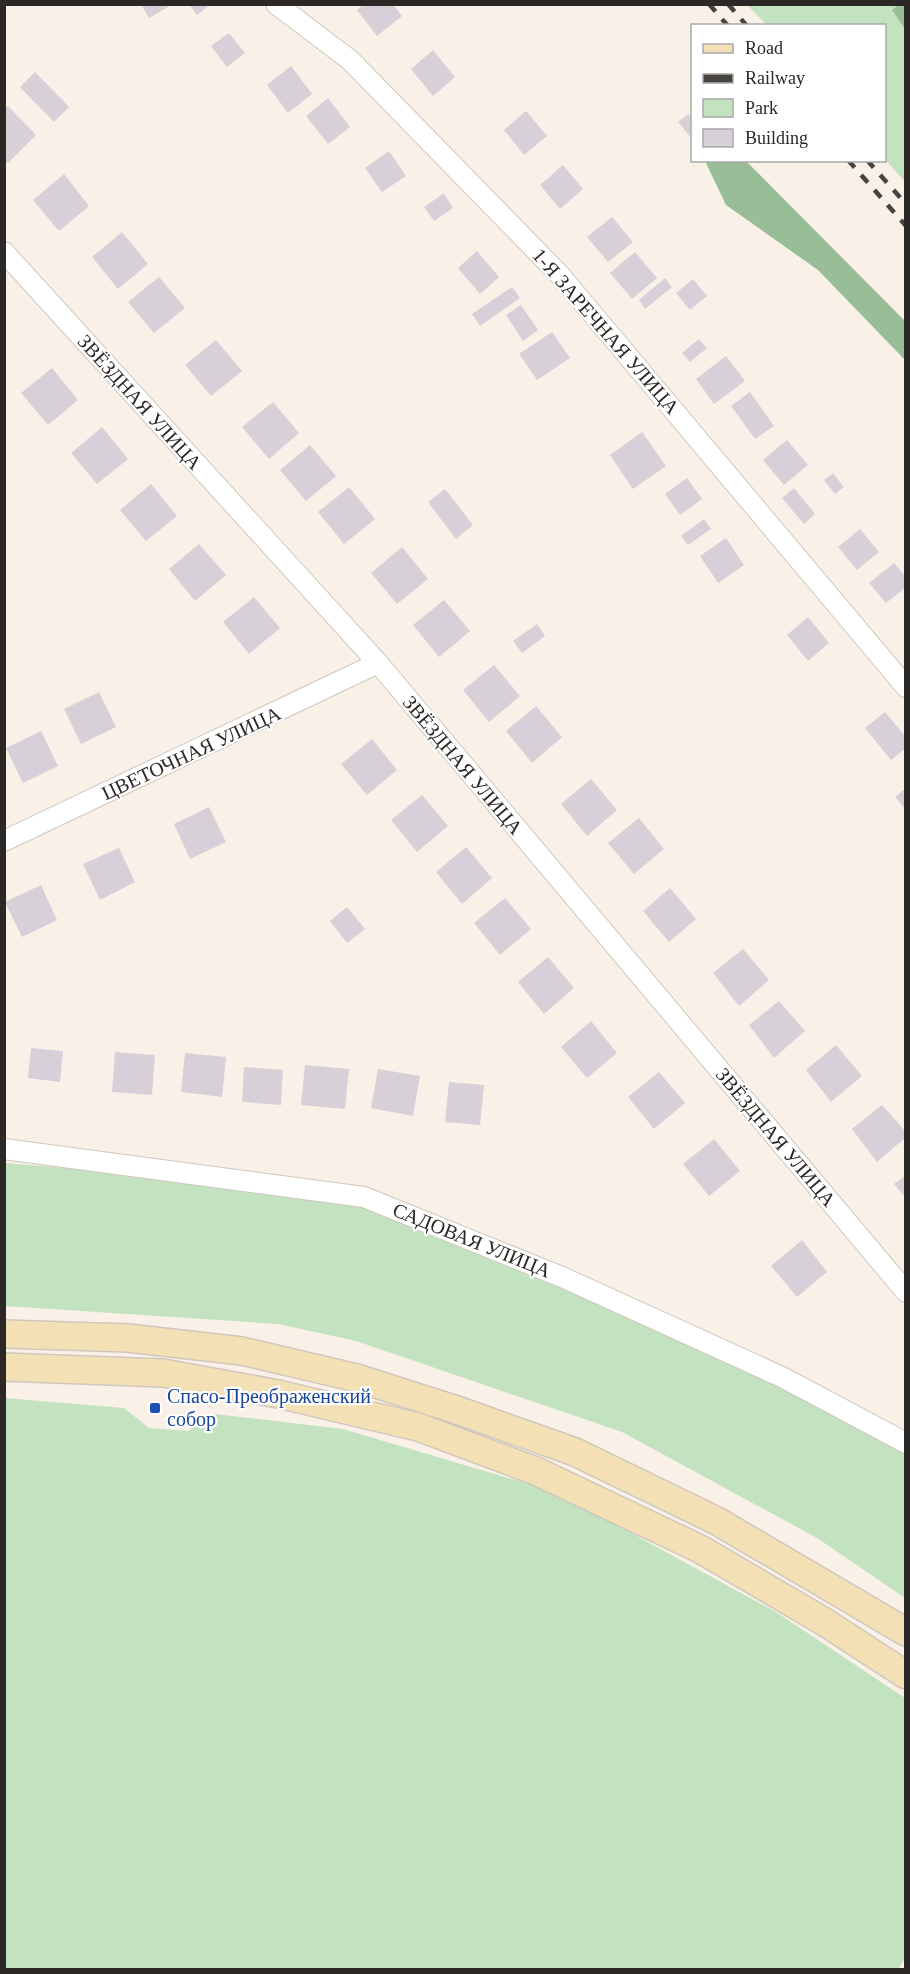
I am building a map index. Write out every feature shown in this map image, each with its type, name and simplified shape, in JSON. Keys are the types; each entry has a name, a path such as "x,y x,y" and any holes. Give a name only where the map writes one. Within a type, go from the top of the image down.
{"main road":[{"path":"4,1334 128,1338 242,1351 357,1378 454,1409 575,1452 717,1521 906,1632"},
{"path":"4,1367 163,1373 278,1394 418,1426 536,1471 700,1549 823,1621 906,1675"}],"street":[{"name":"1-Я ЗАРЕЧНАЯ УЛИЦА","path":"276,4 350,60 559,274 906,687"},
{"name":"ЗВЁЗДНАЯ УЛИЦА","path":"6,258 378,663 906,1292"},
{"name":"ЦВЕТОЧНАЯ УЛИЦА","path":"4,841 378,663"},
{"name":"САДОВАЯ УЛИЦА","path":"4,1149 364,1197 562,1277 782,1377 906,1443"}],"green space":[{"path":"747,5 898,5 892,10 906,29 905,182 886,160 886,24 766,24"},
{"path":"898,5 905,5 905,29 892,10"},
{"path":"705,162 747,162 905,321 905,360 818,270 726,205"},
{"path":"5,1163 258,1184 377,1203 905,1443 905,1598 817,1538 622,1432 356,1341 278,1324 5,1306"},
{"path":"5,1398 124,1408 149,1428 188,1431 215,1414 343,1429 556,1492 776,1612 905,1698 906,1957 898,1969 5,1970"}],"building":[{"path":"141,4 173,4 149,18"},
{"path":"189,4 211,4 197,15"},
{"path":"364,4 393,4 402,16 377,36 357,10"},
{"path":"229,33 245,53 227,67 211,46"},
{"path":"433,50 455,77 433,96 411,69"},
{"path":"291,66 312,94 288,113 267,85"},
{"path":"35,72 69,107 54,122 20,87"},
{"path":"328,98 350,127 328,144 306,116"},
{"path":"8,106 36,135 8,163 4,160 4,109"},
{"path":"526,111 547,136 524,155 504,130"},
{"path":"688,114 691,118 691,138 678,122"},
{"path":"389,151 406,176 382,192 365,168"},
{"path":"563,165 583,189 560,209 540,185"},
{"path":"64,174 89,206 59,231 33,200"},
{"path":"444,193 453,208 434,221 424,207"},
{"path":"612,217 633,242 608,262 587,237"},
{"path":"122,232 148,264 118,289 92,257"},
{"path":"477,251 499,277 480,294 458,268"},
{"path":"635,252 657,278 632,299 610,273"},
{"path":"159,277 185,308 154,333 128,302"},
{"path":"665,278 672,287 645,309 639,300"},
{"path":"693,279 707,296 690,310 676,293"},
{"path":"512,287 520,298 480,326 472,314"},
{"path":"521,305 538,330 523,341 506,315"},
{"path":"552,332 570,358 537,380 519,354"},
{"path":"699,339 707,348 690,362 682,353"},
{"path":"216,340 242,371 211,396 185,365"},
{"path":"726,356 745,381 714,404 696,379"},
{"path":"52,368 78,400 48,425 21,393"},
{"path":"750,392 774,426 755,439 731,406"},
{"path":"273,402 299,433 269,459 242,427"},
{"path":"102,427 128,459 97,484 71,453"},
{"path":"642,432 666,466 633,489 610,455"},
{"path":"787,440 808,465 784,485 763,460"},
{"path":"310,445 336,476 306,501 280,470"},
{"path":"833,473 844,487 835,494 824,480"},
{"path":"687,478 702,499 680,515 665,494"},
{"path":"151,484 177,516 146,541 120,510"},
{"path":"349,487 375,519 344,544 318,512"},
{"path":"794,488 815,514 804,524 782,498"},
{"path":"445,489 473,525 456,539 428,502"},
{"path":"704,519 711,529 688,545 681,536"},
{"path":"860,529 879,552 857,570 838,547"},
{"path":"726,538 744,565 718,583 700,556"},
{"path":"199,544 226,575 195,601 169,569"},
{"path":"402,547 428,579 397,604 371,573"},
{"path":"894,563 906,577 906,587 886,603 869,583"},
{"path":"254,597 280,628 249,654 223,622"},
{"path":"444,600 470,631 439,657 413,625"},
{"path":"808,617 829,643 808,661 787,635"},
{"path":"537,624 545,636 522,653 513,641"},
{"path":"494,665 520,696 489,722 463,690"},
{"path":"99,692 116,727 81,744 64,709"},
{"path":"536,706 562,737 532,763 506,731"},
{"path":"885,712 906,737 906,748 891,760 865,728"},
{"path":"41,731 58,766 23,783 6,748"},
{"path":"372,739 397,770 367,795 341,764"},
{"path":"591,779 617,810 587,836 561,804"},
{"path":"906,788 906,810 895,797"},
{"path":"422,795 448,826 417,852 391,820"},
{"path":"209,807 226,842 190,859 174,824"},
{"path":"639,818 664,849 634,874 608,843"},
{"path":"466,847 492,878 462,904 436,872"},
{"path":"119,848 135,882 100,900 83,864"},
{"path":"41,885 57,920 22,937 5,902"},
{"path":"670,888 696,919 669,942 643,911"},
{"path":"505,898 531,929 500,955 474,923"},
{"path":"347,907 365,929 347,943 330,921"},
{"path":"743,949 769,980 739,1006 713,973"},
{"path":"548,957 574,988 544,1014 518,982"},
{"path":"779,1001 805,1031 774,1058 749,1025"},
{"path":"591,1021 617,1053 587,1078 561,1047"},
{"path":"836,1045 862,1076 831,1102 806,1070"},
{"path":"31,1048 63,1051 60,1082 28,1078"},
{"path":"115,1052 155,1055 152,1095 112,1092"},
{"path":"185,1053 226,1057 222,1097 181,1092"},
{"path":"305,1065 349,1069 345,1109 301,1105"},
{"path":"244,1067 283,1070 281,1105 242,1102"},
{"path":"378,1069 420,1076 413,1116 371,1108"},
{"path":"659,1072 685,1103 654,1129 628,1097"},
{"path":"449,1082 484,1085 480,1125 445,1122"},
{"path":"882,1105 906,1132 906,1137 877,1162 852,1129"},
{"path":"714,1139 740,1171 709,1196 683,1164"},
{"path":"906,1175 906,1198 894,1184"},
{"path":"802,1240 827,1272 797,1297 771,1266"}],"railway":[{"path":"709,4 726,24"},
{"path":"728,4 745,24"},
{"path":"850,162 906,226"},
{"path":"869,162 906,204"}],"place":[{"name":"Спасо-Преображенский собор","path":"155,1408"}]}
